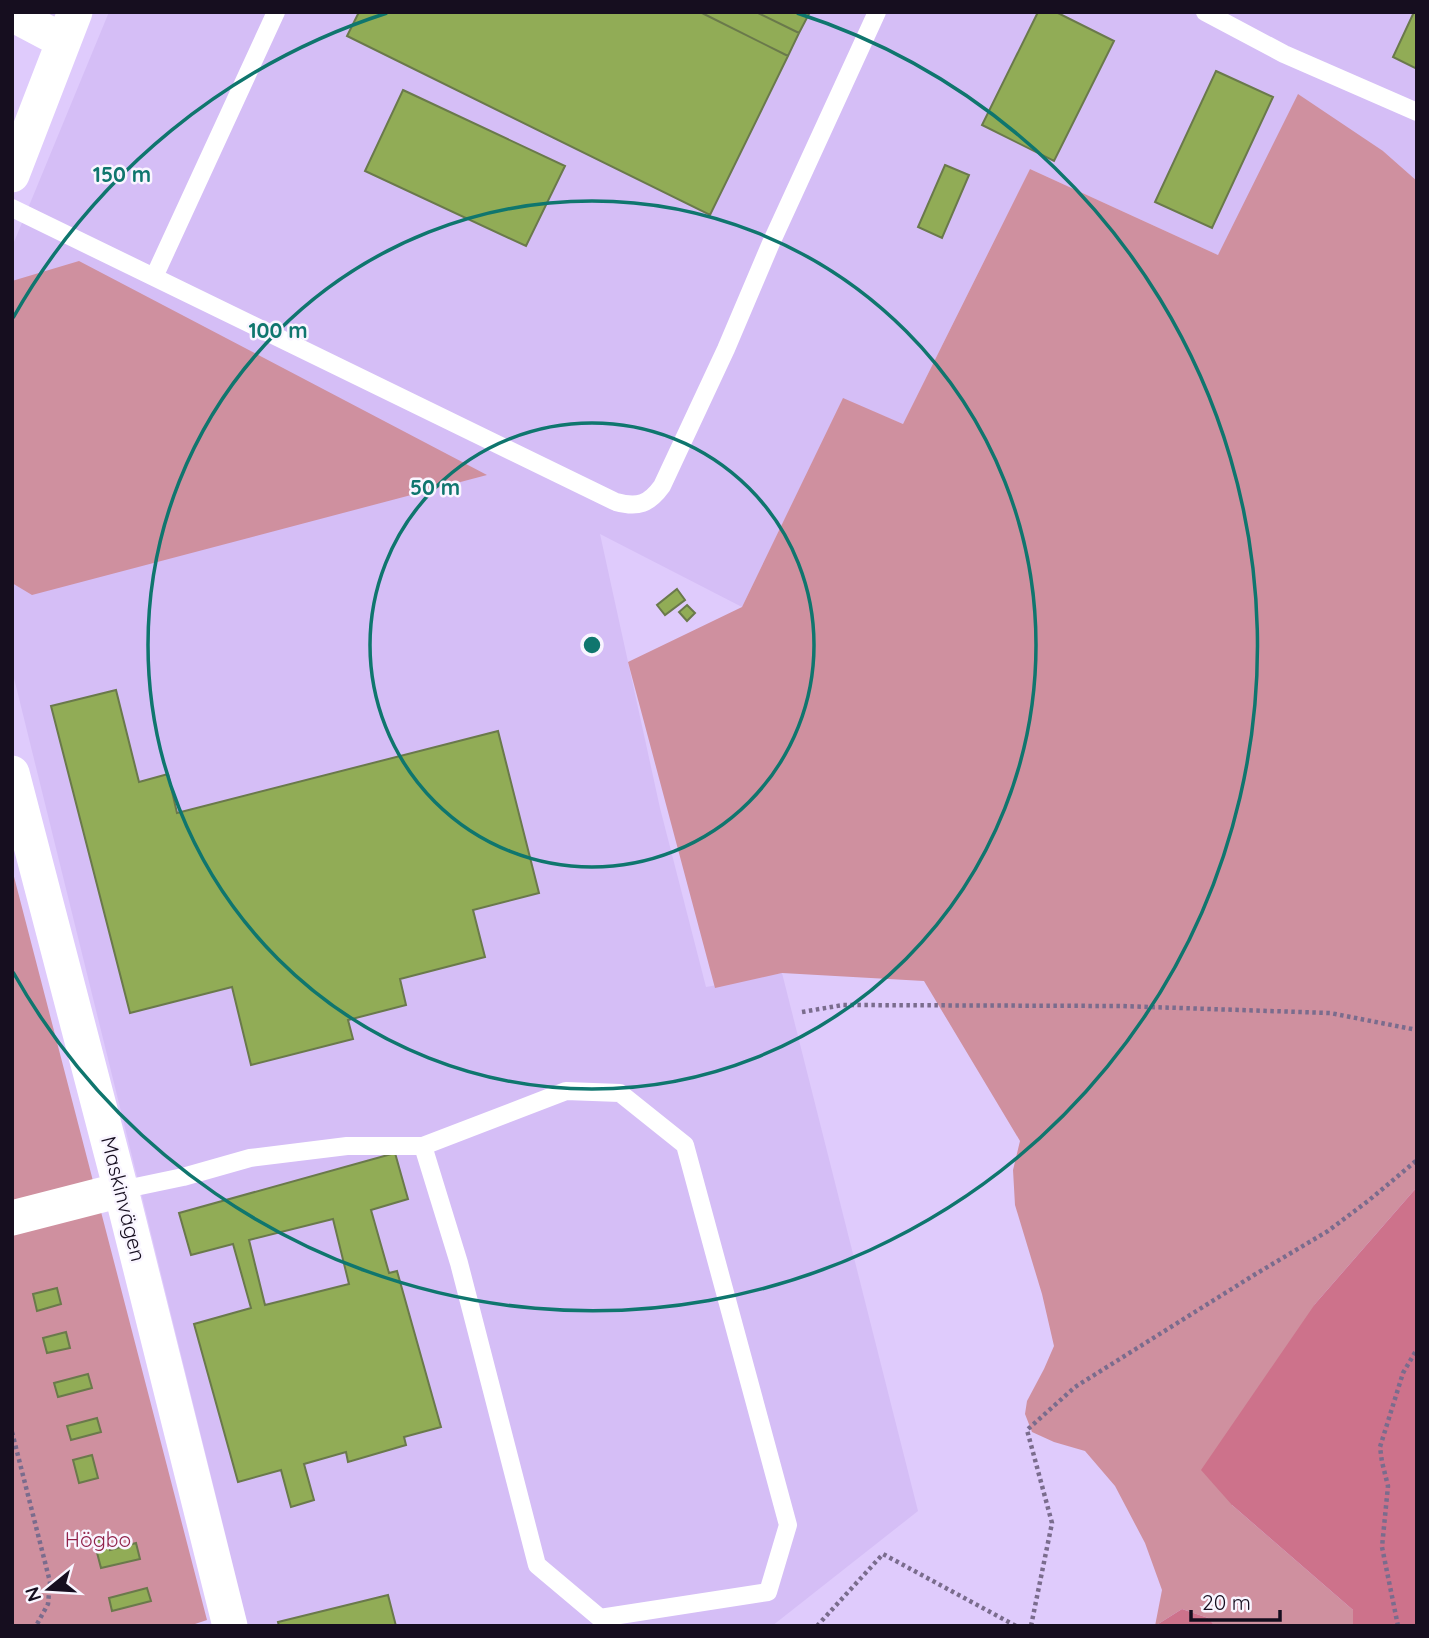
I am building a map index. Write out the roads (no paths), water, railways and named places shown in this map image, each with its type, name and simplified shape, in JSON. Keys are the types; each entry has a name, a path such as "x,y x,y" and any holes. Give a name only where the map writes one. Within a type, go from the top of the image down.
{"street":[{"path":"12,14 69,27 12,174"},
{"name":"Maskinvägen","path":"12,773 121,1190 228,1625"},
{"path":"12,1218 121,1190"}],"lane":[{"path":"154,277 276,12"},
{"path":"12,208 616,502 640,504 654,497 662,486 877,12"},
{"path":"1205,12 1284,54 1417,112"},
{"path":"121,1190 183,1177 250,1158 347,1146 423,1146 566,1091 620,1093 685,1145 788,1525 768,1592 600,1618 537,1565 459,1263 423,1146"}],"park label":[{"name":"Högbo","path":"98,1540"}]}
